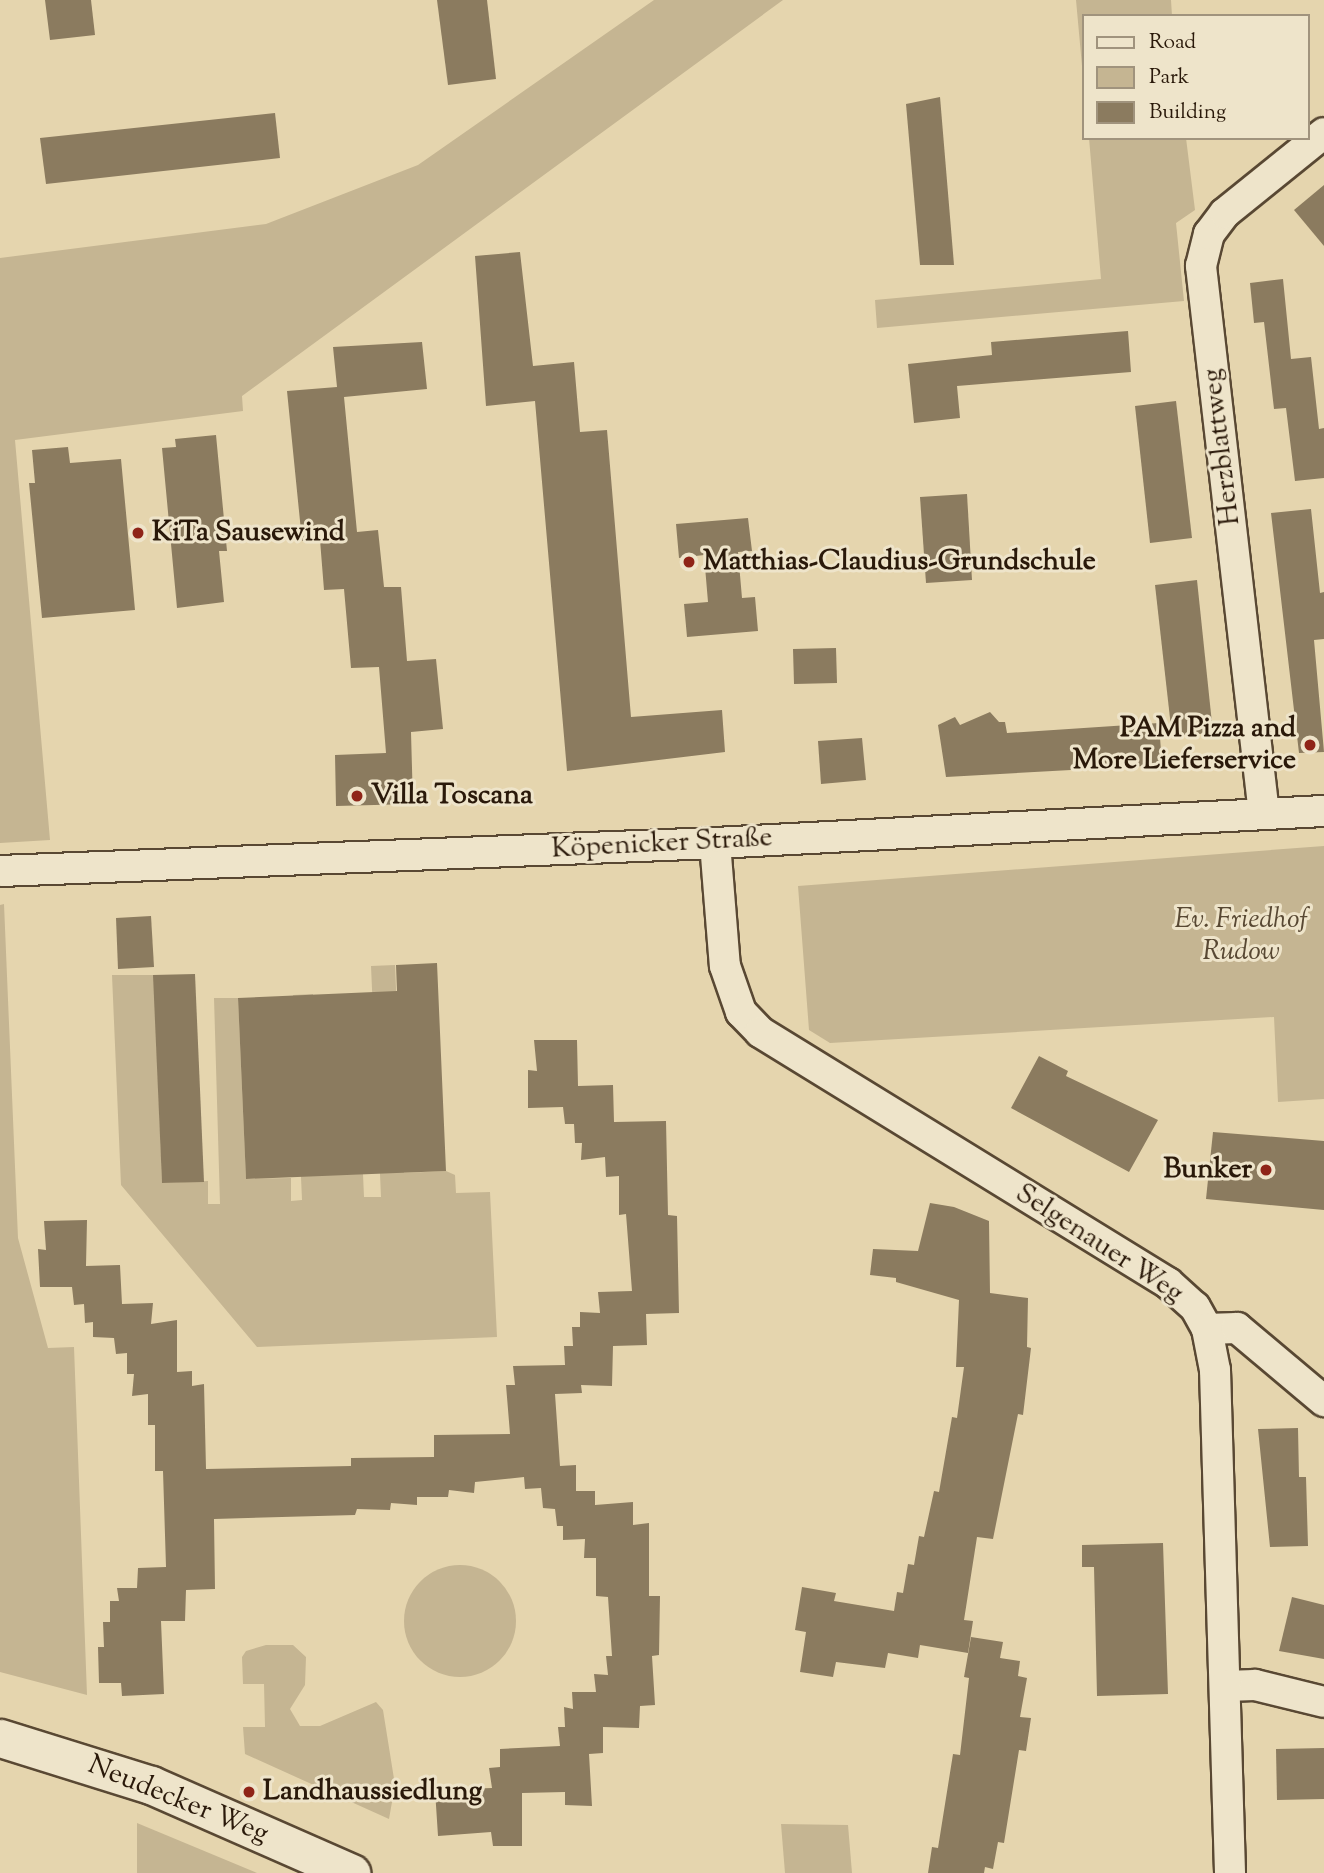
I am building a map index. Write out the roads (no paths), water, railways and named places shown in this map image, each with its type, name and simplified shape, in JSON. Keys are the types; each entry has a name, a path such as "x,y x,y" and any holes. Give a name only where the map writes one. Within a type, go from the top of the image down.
{"street":[{"name":"Herzblattweg","path":"1264,814 1201,266 1209,233 1225,213 1324,133"},
{"name":"Köpenicker Straße","path":"0,871 715,843 1324,811"},
{"name":"Selgenauer Weg","path":"715,843 724,966 741,1012 760,1032 1168,1283 1195,1307 1207,1329 1215,1370 1230,1873"},
{"path":"1207,1329 1237,1328 1324,1401"},
{"path":"1225,1686 1255,1685 1324,1702"},
{"name":"Neudecker Weg","path":"0,1738 150,1785 351,1873"}],"place":[{"name":"KiTa Sausewind","path":"138,533"},
{"name":"Matthias-Claudius-Grundschule","path":"689,562"},
{"name":"PAM Pizza and More Lieferservice","path":"1310,745"},
{"name":"Villa Toscana","path":"357,796"},
{"name":"Bunker","path":"1266,1170"},
{"name":"Landhaussiedlung","path":"249,1792"}],"park label":[{"name":"Ev. Friedhof Rudow","path":"1241,936"}]}
